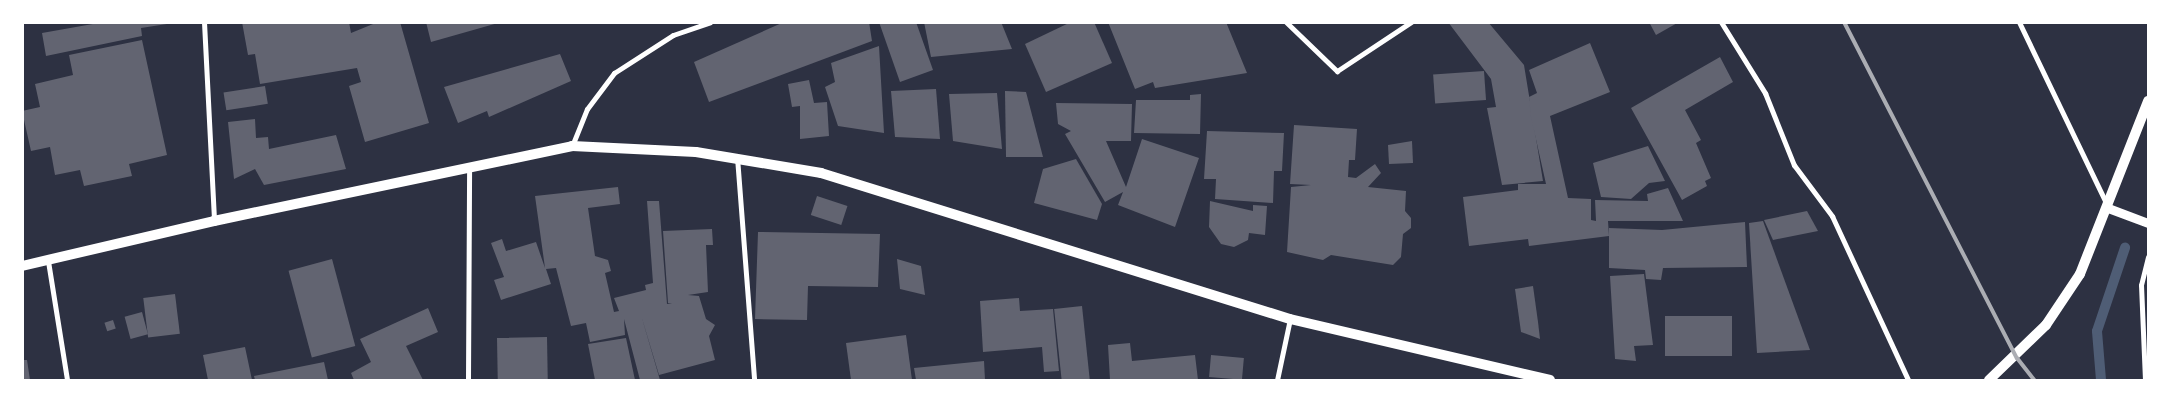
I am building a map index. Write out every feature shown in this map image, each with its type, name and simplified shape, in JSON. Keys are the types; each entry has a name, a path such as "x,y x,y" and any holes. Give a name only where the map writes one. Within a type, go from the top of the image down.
{"main road":[{"path":"1989,380 2046,325 2080,274 2108,208 2148,101"},
{"path":"22,266 48,262 214,221 572,146 737,157 821,173 1290,319 1550,380"}],"street":[{"path":"204,22 214,221"},
{"path":"572,146 587,109 614,73 673,35 710,22"},
{"path":"1286,22 1337,71 1411,22"},
{"path":"1721,22 1765,93 1794,165 1832,216 1908,380"},
{"path":"2019,22 2108,208 2148,223"},
{"path":"737,157 754,380"},
{"path":"468,380 469,168"},
{"path":"2145,380 2141,285 2148,257"},
{"path":"48,262 67,380"},
{"path":"1277,380 1290,319"}],"building":[{"path":"104,22 167,24 141,28 142,36 46,56 42,33"},
{"path":"242,22 349,22 351,33 378,22 400,22 429,123 365,142 349,86 361,82 357,68 260,84 255,54 248,55"},
{"path":"426,22 498,22 498,23 431,42"},
{"path":"784,22 869,22 872,41 709,102 694,62"},
{"path":"879,22 916,22 933,70 900,82"},
{"path":"924,22 1001,22 1012,49 931,57"},
{"path":"1071,22 1094,22 1112,63 1046,92 1025,44"},
{"path":"1108,22 1226,22 1247,73 1155,88 1153,82 1135,89"},
{"path":"1448,22 1488,22 1524,65 1543,181 1502,185 1487,108 1496,107 1491,79"},
{"path":"1649,22 1679,22 1656,35"},
{"path":"142,40 167,155 129,164 132,176 84,186 80,170 55,175 50,147 31,151 22,111 40,107 35,84 73,75 69,55"},
{"path":"1590,43 1610,92 1550,116 1568,198 1591,199 1591,220 1596,221 1595,200 1648,201 1647,194 1668,188 1683,221 1608,221 1609,236 1529,246 1528,239 1469,246 1463,197 1518,190 1518,184 1546,184 1531,117 1529,97 1537,93 1529,70"},
{"path":"879,46 884,133 838,126 825,87 835,82 831,63"},
{"path":"560,54 571,81 489,117 487,111 458,123 444,87"},
{"path":"1720,57 1733,82 1685,110 1701,140 1696,143 1711,178 1705,181 1707,186 1682,200 1631,108"},
{"path":"1484,71 1486,100 1435,103 1433,75"},
{"path":"809,80 814,103 827,102 829,136 800,139 800,106 792,107 788,84"},
{"path":"265,86 268,104 226,110 224,93"},
{"path":"936,89 940,139 895,137 891,91"},
{"path":"1005,91 1026,92 1043,157 1006,157"},
{"path":"997,93 1002,149 953,141 949,94"},
{"path":"1201,94 1200,134 1134,133 1136,100 1190,100 1190,95"},
{"path":"1056,103 1132,104 1131,141 1106,141 1126,187 1142,139 1199,158 1175,227 1118,205 1123,192 1105,202 1065,134 1071,131 1058,124"},
{"path":"255,119 256,138 268,137 269,149 336,135 346,169 264,185 255,169 234,179 228,122"},
{"path":"1294,125 1357,129 1355,160 1349,160 1348,177 1356,178 1375,164 1381,173 1368,187 1406,191 1405,211 1411,218 1411,228 1403,234 1401,257 1393,265 1331,255 1323,260 1287,252 1291,187 1311,185 1290,184"},
{"path":"1207,131 1284,133 1282,171 1274,171 1273,203 1215,199 1216,179 1204,179"},
{"path":"1412,141 1413,163 1389,164 1388,145"},
{"path":"1648,146 1665,181 1649,183 1631,199 1601,197 1593,163"},
{"path":"1076,159 1102,204 1097,220 1034,203 1043,169"},
{"path":"618,187 620,204 588,208 595,256 608,260 611,271 605,273 614,312 619,311 614,298 646,290 645,285 653,283 647,201 659,201 667,304 672,303 668,303 663,231 712,229 713,245 706,245 708,292 688,295 699,296 706,319 715,325 709,336 715,360 659,375 641,315 660,380 640,380 624,319 625,335 590,342 586,323 571,326 556,268 546,269 551,284 501,300 494,280 504,277 491,243 502,239 506,251 536,242 545,268 535,196"},
{"path":"817,196 847,206 841,225 811,215"},
{"path":"1210,201 1253,211 1253,205 1267,206 1265,235 1249,233 1248,240 1234,247 1221,244 1209,227"},
{"path":"1807,211 1818,231 1773,240 1764,220"},
{"path":"1763,221 1810,350 1757,353 1749,223"},
{"path":"1745,222 1747,267 1663,268 1661,280 1646,279 1645,270 1609,268 1609,228 1662,230"},
{"path":"758,232 880,234 878,287 808,286 807,320 755,319"},
{"path":"332,259 355,346 312,358 289,271"},
{"path":"897,259 921,266 925,295 900,289"},
{"path":"1644,274 1653,345 1634,346 1636,361 1615,359 1610,276"},
{"path":"1533,286 1540,339 1521,332 1515,289"},
{"path":"175,294 180,334 148,338 143,298"},
{"path":"1019,298 1020,311 1053,309 1059,371 1044,372 1042,347 983,352 980,301"},
{"path":"1082,306 1090,380 1062,380 1054,309"},
{"path":"428,308 438,332 406,346 423,380 354,380 351,373 371,362 360,339"},
{"path":"142,312 148,334 131,339 125,317"},
{"path":"1665,316 1732,316 1732,356 1665,356"},
{"path":"113,320 116,329 107,331 104,323"},
{"path":"906,335 912,380 851,380 846,343"},
{"path":"547,337 548,380 498,380 497,338"},
{"path":"626,338 635,380 595,380 588,344"},
{"path":"1130,343 1132,361 1195,355 1198,380 1110,380 1108,345"},
{"path":"245,347 252,380 208,380 203,355"},
{"path":"1211,355 1244,358 1242,380 1209,377"},
{"path":"22,360 27,360 30,380 22,380"},
{"path":"984,361 985,380 916,380 914,368"},
{"path":"324,362 328,380 255,380 254,376"}],"waterway":[{"path":"2101,380 2097,331 2125,248"}],"railway":[{"path":"1844,22 2017,358 2034,380"}]}
